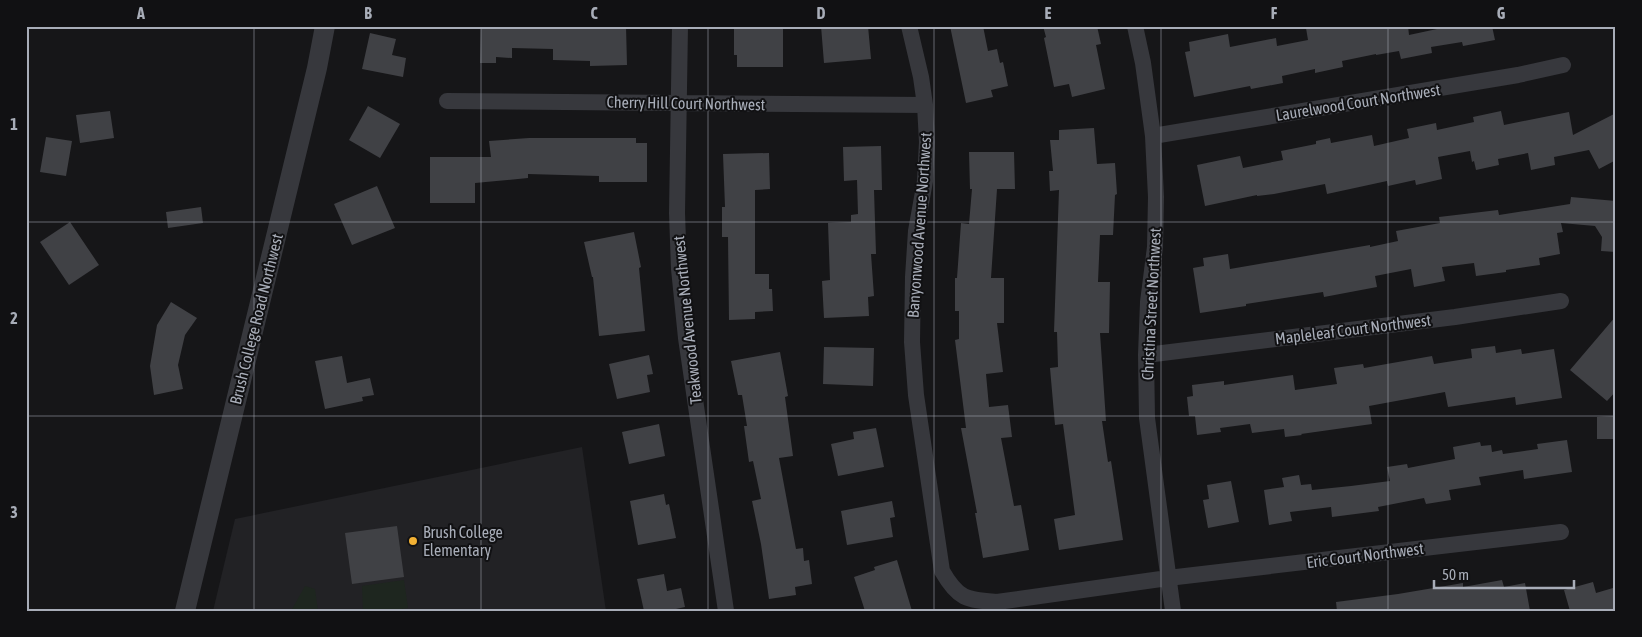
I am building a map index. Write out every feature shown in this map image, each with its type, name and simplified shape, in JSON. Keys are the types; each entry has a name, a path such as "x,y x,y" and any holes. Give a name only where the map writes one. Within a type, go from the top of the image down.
{"street":[{"name":"Brush College Road Northwest","path":"185,611 325,26"},
{"name":"Teakwood Avenue Northwest","path":"680,26 679,269 686,338 726,611"},
{"name":"Banyonwood Avenue Northwest","path":"909,26 925,105 927,142 925,181 916,232 913,277 912,342 916,395 942,571 951,586 962,596"},
{"name":"Christina Street Northwest","path":"1135,26 1143,63 1153,136 1156,197 1155,247 1148,302 1146,355 1147,418 1173,611"},
{"name":"Laurelwood Court Northwest","path":"1153,136 1518,75 1563,65"},
{"name":"Cherry Hill Court Northwest","path":"447,101 925,105"},
{"name":"Mapleleaf Court Northwest","path":"1146,355 1561,301"},
{"name":"Eric Court Northwest","path":"962,596 978,601 997,602 1168,578 1561,532"}],"shaded area":[{"name":"Brush College Elementary","path":"582,447 606,611 213,611 235,519"},
{"path":"404,580 408,608 391,611 363,611 362,586"},
{"path":"305,586 315,589 318,611 291,611"}],"building":[{"path":"481,26 626,26 627,65 590,66 590,61 553,60 553,49 512,48 512,58 496,57 496,63 480,63"},
{"path":"734,26 783,26 783,67 737,67 737,55 734,55"},
{"path":"821,26 868,26 871,59 824,63"},
{"path":"950,26 983,26 988,51 997,49 1000,63 1003,62 1008,86 991,90 993,97 966,103"},
{"path":"1043,26 1097,26 1101,44 1096,45 1105,89 1072,97 1069,84 1054,87"},
{"path":"1315,26 1360,26 1360,29 1374,26 1408,26 1409,35 1437,29 1437,26 1492,26 1495,40 1463,46 1462,42 1431,47 1432,53 1401,59 1399,51 1376,54 1342,61 1343,67 1315,73 1315,69 1282,76 1283,83 1251,89 1250,86 1194,97 1185,52 1190,51 1189,42 1228,34 1230,47 1276,38 1277,46 1308,40 1306,28"},
{"path":"370,33 396,39 392,55 406,58 403,77 362,69"},
{"path":"368,106 400,124 380,158 349,140"},
{"path":"110,111 114,138 80,143 76,115"},
{"path":"1501,111 1504,125 1569,112 1573,135 1616,113 1616,160 1599,169 1589,150 1554,157 1555,165 1531,170 1528,153 1498,159 1499,165 1476,170 1470,151 1438,157 1442,179 1416,185 1415,180 1388,186 1387,181 1327,194 1325,184 1205,206 1197,165 1240,156 1243,168 1283,160 1281,151 1316,144 1316,141 1330,138 1331,143 1372,135 1374,146 1409,138 1407,129 1436,123 1437,130 1474,122 1473,117"},
{"path":"1094,128 1097,164 1115,163 1117,194 1115,195 1113,235 1100,235 1098,282 1110,282 1109,333 1100,333 1106,421 1102,421 1108,462 1111,461 1123,540 1059,550 1054,519 1075,515 1063,424 1055,425 1050,368 1058,367 1057,332 1054,332 1059,190 1050,191 1049,171 1053,171 1050,140 1059,140 1059,130"},
{"path":"46,137 72,141 66,176 40,172"},
{"path":"529,138 636,138 636,143 647,143 647,182 599,182 599,176 528,174 528,178 475,183 475,203 430,203 430,157 491,157 489,141"},
{"path":"881,146 882,190 874,190 876,254 871,254 874,296 868,297 869,316 824,318 822,281 830,280 828,223 851,222 851,215 858,214 857,180 844,181 843,147"},
{"path":"969,152 1014,152 1015,189 997,189 991,278 1004,278 1004,323 997,323 1003,372 986,374 989,407 1008,405 1012,437 1001,438 1014,506 1021,505 1029,550 983,558 975,513 977,513 961,428 966,428 955,340 959,339 959,311 955,311 955,278 957,278 961,223 969,224 972,189 970,189"},
{"path":"769,153 770,189 755,190 755,274 769,274 769,289 772,289 773,311 755,312 755,319 729,320 728,237 722,237 722,207 725,207 723,154"},
{"path":"377,186 395,228 352,245 334,204"},
{"path":"1571,197 1616,201 1616,252 1601,251 1602,237 1595,226 1561,223 1563,232 1557,233 1560,254 1539,258 1540,265 1476,276 1474,263 1442,267 1445,281 1414,287 1411,269 1375,276 1377,287 1324,297 1323,292 1200,313 1193,268 1204,266 1203,258 1228,254 1230,269 1370,245 1370,247 1398,241 1396,231 1440,223 1439,217 1498,210 1499,215 1570,204"},
{"path":"201,207 203,223 168,228 166,212"},
{"path":"70,222 99,265 69,285 40,242"},
{"path":"634,232 641,267 639,268 645,331 599,336 593,277 584,242"},
{"path":"171,302 197,318 185,335 178,365 183,389 154,395 150,366 157,325"},
{"path":"1616,316 1616,391 1607,401 1570,370"},
{"path":"1495,346 1496,353 1521,349 1522,354 1554,349 1562,398 1516,405 1515,397 1448,407 1445,392 1369,406 1372,424 1285,437 1284,429 1252,433 1250,424 1220,428 1221,432 1197,435 1195,416 1189,416 1187,397 1193,396 1192,385 1224,381 1224,385 1293,375 1295,390 1337,384 1334,368 1363,364 1364,368 1432,356 1434,364 1472,358 1471,349"},
{"path":"824,347 874,348 873,386 823,384"},
{"path":"780,352 788,396 785,397 793,456 779,458 796,549 803,548 804,561 809,560 812,584 795,587 796,595 769,599 761,544 752,501 761,499 753,461 749,462 744,426 747,426 742,395 738,395 731,361"},
{"path":"649,355 653,374 647,375 650,392 617,399 609,364"},
{"path":"342,356 347,383 370,378 374,395 362,397 363,401 325,409 315,361"},
{"path":"1616,416 1616,439 1597,439 1597,417"},
{"path":"659,424 665,456 629,464 622,432"},
{"path":"876,428 884,467 838,476 831,444 854,439 853,432"},
{"path":"1567,440 1572,472 1524,479 1523,470 1479,477 1481,485 1449,490 1451,500 1426,504 1424,498 1378,507 1379,511 1332,517 1331,507 1290,512 1292,521 1269,525 1264,490 1284,487 1282,478 1299,475 1301,485 1311,484 1312,490 1390,481 1387,467 1407,464 1408,468 1455,459 1453,447 1480,442 1481,446 1491,445 1492,452 1502,450 1503,454 1538,449 1537,444"},
{"path":"1231,481 1239,522 1208,528 1203,500 1209,499 1207,485"},
{"path":"664,494 666,505 669,504 676,538 638,545 630,501"},
{"path":"892,501 895,517 890,518 893,537 847,545 841,511"},
{"path":"397,526 404,577 352,584 345,533"},
{"path":"897,560 912,611 865,611 854,577 875,570 874,567"},
{"path":"664,574 667,591 681,588 685,607 667,611 644,611 637,579"},
{"path":"1502,580 1504,587 1525,583 1530,611 1337,611 1336,602 1463,583 1463,587"},
{"path":"1593,582 1596,593 1613,588 1616,596 1616,611 1570,611 1564,590"}],"place":[{"name":"Brush College Elementary","path":"413,541"}]}
